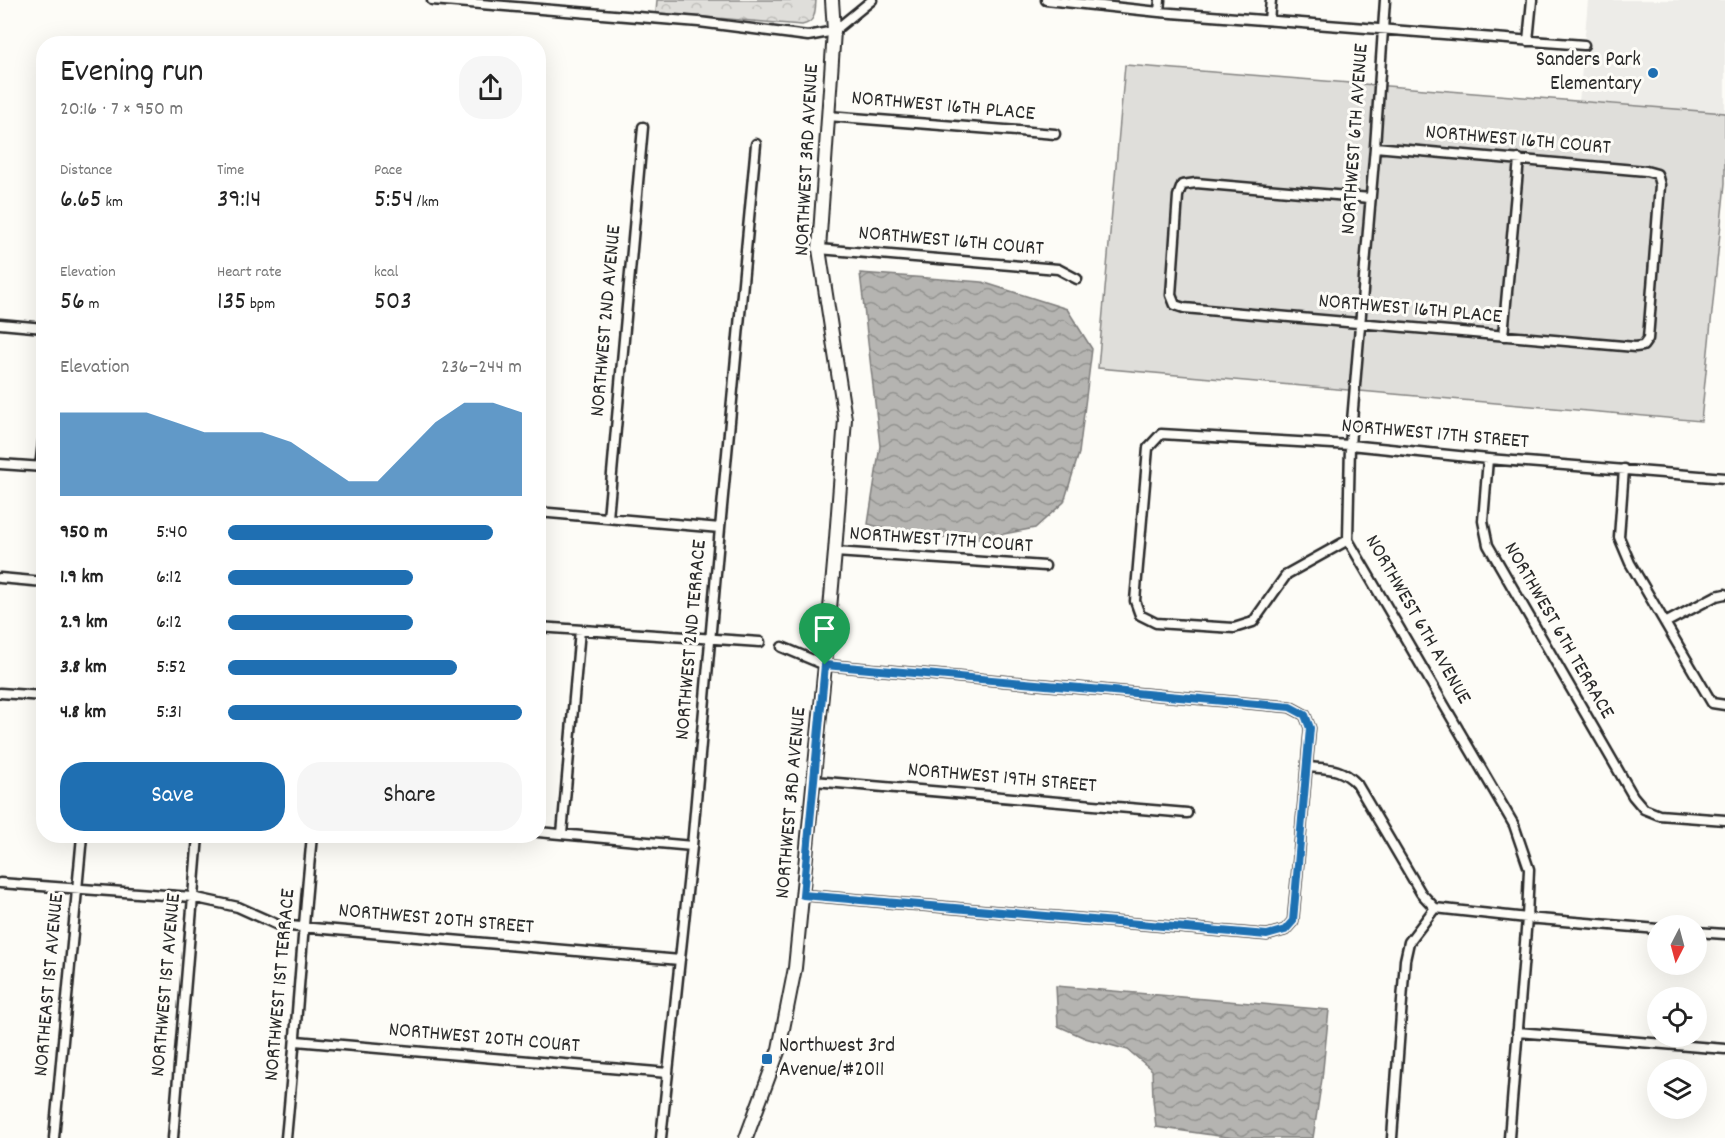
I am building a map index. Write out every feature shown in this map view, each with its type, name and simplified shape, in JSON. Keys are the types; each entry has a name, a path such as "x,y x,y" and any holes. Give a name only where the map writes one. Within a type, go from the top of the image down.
{"street":[{"path":"432,0 699,22 808,36 834,31 872,0"},
{"name":"NORTHWEST 3RD AVENUE","path":"746,1138 779,1048 795,968 835,552 845,419 819,249 834,31 832,0"},
{"path":"1046,0 1159,12 1584,45"},
{"path":"1159,12 1160,0"},
{"path":"1269,20 1271,0"},
{"name":"NORTHWEST 6TH AVENUE","path":"1385,0 1350,445 1348,540 1514,825 1529,869 1509,1138"},
{"path":"1528,41 1532,0"},
{"name":"NORTHWEST 16TH PLACE","path":"828,116 1055,134"},
{"name":"NORTHWEST 2ND AVENUE","path":"608,518 643,128"},
{"name":"NORTHWEST 2ND TERRACE","path":"661,1138 692,846 756,144"},
{"name":"NORTHWEST 16TH COURT","path":"1375,147 1646,171 1657,174 1660,185 1648,339 1643,346"},
{"path":"1503,336 1519,159"},
{"name":"NORTHWEST 16TH PLACE","path":"1370,198 1196,183 1182,185 1178,196 1171,295 1175,305 1184,308 1503,336 1643,346"},
{"name":"NORTHWEST 16TH COURT","path":"819,249 1058,269 1077,279"},
{"path":"0,324 36,327"},
{"name":"NORTHWEST 17TH STREET","path":"1348,540 1287,574 1253,622 1234,628 1156,623 1140,615 1135,601 1148,448 1161,434 1350,445 1488,459 1725,478"},
{"name":"NORTHWEST 6TH TERRACE","path":"1488,459 1483,522 1488,545 1633,796 1644,809 1659,815 1725,820"},
{"path":"0,464 36,467"},
{"path":"1624,469 1619,537 1630,563 1712,703 1725,705"},
{"path":"546,513 720,528"},
{"name":"NORTHWEST 17TH COURT","path":"835,552 1045,566"},
{"path":"0,578 36,581"},
{"path":"1665,623 1716,596 1725,594"},
{"path":"546,628 760,642"},
{"path":"562,834 580,630"},
{"path":"782,647 825,665 1290,707 1305,715 1310,728 1293,921 1285,930 1267,935 803,895"},
{"path":"0,693 36,695"},
{"path":"1306,767 1340,770 1357,784 1421,893 1435,908 1647,928"},
{"name":"NORTHWEST 19TH STREET","path":"814,781 1187,813"},
{"path":"546,833 692,846"},
{"name":"NORTHEAST 1ST AVENUE","path":"54,1138 81,843"},
{"name":"NORTHWEST 1ST AVENUE","path":"172,1138 197,843"},
{"name":"NORTHWEST 1ST TERRACE","path":"286,1138 311,843"},
{"name":"NORTHWEST 20TH STREET","path":"0,883 192,897 238,907 278,925 680,960"},
{"path":"1392,1138 1405,960 1409,942 1435,908"},
{"path":"1707,933 1725,934"},
{"path":"1517,1032 1725,1049"},
{"name":"NORTHWEST 20TH COURT","path":"296,1041 668,1072"}],"shaded area":[{"name":"Sanders Park Elementary","path":"1588,0 1725,0 1725,113 1579,102"}],"green space":[{"path":"657,0 816,0 812,19 802,25 656,13"},
{"path":"1125,65 1725,113 1725,183 1701,421 1098,368"}],"water":[{"path":"860,273 982,282 1067,309 1092,349 1079,453 1064,502 1035,528 972,540 913,536 868,524 880,446"},
{"path":"1056,986 1329,1010 1313,1138 1233,1138 1156,1127 1152,1070 1128,1050 1085,1038 1058,1026"}],"place":[{"name":"Sanders Park Elementary","path":"1653,73"},
{"name":"Northwest 3rd Avenue/#2011","path":"767,1059"}],"route":[{"path":"825,665 1290,707 1305,715 1310,728 1293,921 1285,930 1267,935 803,895 825,665"}]}
